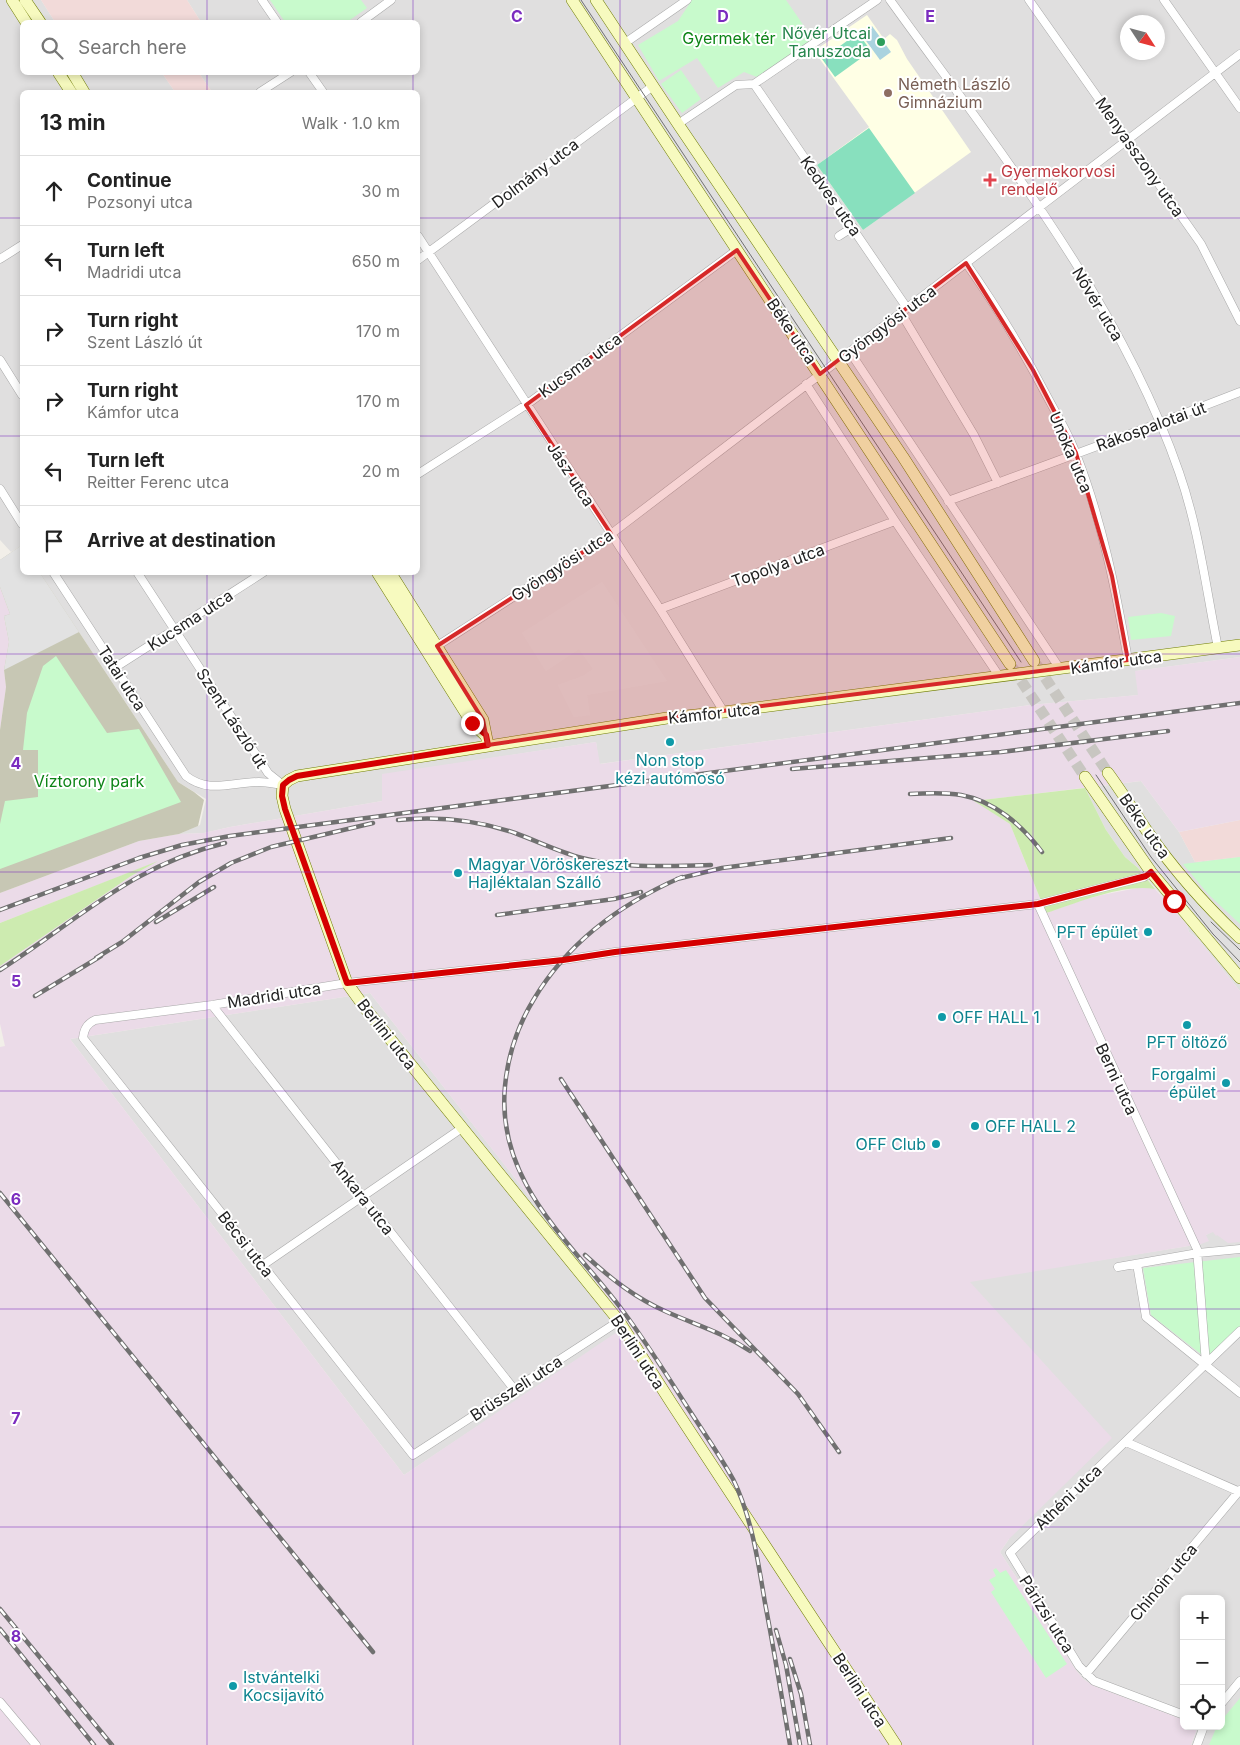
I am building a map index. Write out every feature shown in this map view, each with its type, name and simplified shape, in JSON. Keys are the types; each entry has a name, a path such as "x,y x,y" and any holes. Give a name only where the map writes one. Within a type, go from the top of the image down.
{"street":[{"path":"12,0 25,20"},
{"path":"25,0 39,20"},
{"path":"262,0 275,20"},
{"path":"364,20 391,0"},
{"name":"Béke utca","path":"572,0 1010,664"},
{"name":"Béke utca","path":"596,0 902,458 1034,661"},
{"path":"625,44 687,0"},
{"path":"678,124 736,85 754,84 877,0"},
{"name":"Nővér utca","path":"890,0 1038,207 1119,338 1161,423 1180,474 1200,547 1218,648"},
{"name":"Menyasszony utca","path":"1029,0 1201,244 1240,321"},
{"path":"1164,0 1240,108"},
{"name":"Gyöngyösi utca","path":"432,649 611,534 1240,54"},
{"path":"60,75 70,90"},
{"path":"74,75 83,90"},
{"path":"263,90 286,75"},
{"path":"312,75 322,90"},
{"name":"Kedves utca","path":"754,84 908,308"},
{"name":"Dolmány utca","path":"420,259 653,86"},
{"path":"839,236 853,227"},
{"name":"Jász utca","path":"420,239 660,609 724,712"},
{"path":"0,259 20,246"},
{"name":"Kucsma utca","path":"420,473 526,405 737,250"},
{"name":"Unoka utca","path":"966,263 995,304 1076,453 1097,515 1110,567 1128,660"},
{"path":"901,313 974,435 998,483"},
{"path":"850,352 1060,670"},
{"path":"0,360 20,392"},
{"name":"Béke utca","path":"806,384 895,522 999,676"},
{"name":"Rákospalotai út","path":"948,501 1240,392"},
{"path":"0,489 20,514"},
{"name":"Topolya utca","path":"660,609 895,522"},
{"name":"Tatai utca","path":"55,575 181,770 193,781 206,787 260,782 283,785"},
{"name":"Szent László út","path":"139,575 268,773 283,785"},
{"name":"Kucsma utca","path":"116,667 259,575"},
{"path":"379,575 432,649"},
{"path":"392,575 472,723 486,740"},
{"name":"Kámfor utca","path":"283,785 297,776 486,740 1060,670 1240,645"},
{"name":"Béke utca","path":"1108,773 1148,832 1183,878 1240,938"},
{"name":"Béke utca","path":"1085,777 1151,872 1240,978"},
{"path":"283,785 282,796 285,809 347,983"},
{"name":"Madridi utca","path":"84,1032 88,1023 95,1020 347,983 563,960 615,952 1038,904 1146,876 1151,872"},
{"name":"Berni utca","path":"1038,904 1198,1253"},
{"name":"Berlini utca","path":"347,983 365,1008 619,1321 896,1745"},
{"name":"Ankara utca","path":"212,1004 514,1389"},
{"name":"Bécsi utca","path":"84,1032 83,1038 413,1454"},
{"path":"263,1265 462,1128"},
{"path":"1118,1267 1198,1253 1240,1249"},
{"path":"1198,1253 1206,1364"},
{"path":"1137,1264 1146,1317 1240,1393"},
{"name":"Brüsszeli utca","path":"413,1454 619,1321"},
{"name":"Athéni utca","path":"1010,1553 1240,1331"},
{"path":"1126,1442 1239,1491"},
{"name":"Chinoin utca","path":"1086,1674 1239,1491"},
{"name":"Párizsi utca","path":"1010,1553 1079,1666 1086,1674"},
{"path":"1086,1674 1094,1681 1180,1713"},
{"path":"1225,1699 1240,1681"},
{"path":"0,1702 36,1745"},
{"path":"1196,1745 1202,1730"}],"highlighted area":[{"path":"737,250 820,374 966,263 1033,370 1076,453 1112,576 1128,660 667,718 488,745 483,720 437,646 611,534 526,405"}],"shaded area":[{"path":"0,0 41,0 54,20 20,20 20,75 163,75 174,90 20,90 20,546 11,552 0,540"},
{"path":"41,0 187,0 200,20 54,20"},
{"path":"187,0 1240,0 1240,657 1136,671 1139,695 1030,705 599,764 596,742 382,775 382,801 204,833 179,834 200,825 206,799 178,782 41,575 420,575 420,90 211,90 200,75 420,75 420,20 200,20"},
{"name":"Németh László Gimnázium","path":"867,15 884,39 890,34 897,40 907,59 971,152 863,230 817,165 869,127 814,51"},
{"path":"163,75 200,75 211,90 174,90"},
{"path":"20,546 20,575 41,575 178,782 204,800 198,826 179,834 139,841 0,893 0,730 6,687 4,670 9,642 4,616 10,614 0,587 0,560"},
{"path":"20,546 20,575 41,575 79,632 4,670 9,642 4,616 10,614 0,587 0,560"},
{"path":"602,582 667,681 587,695 590,715 574,717 558,685 583,676 593,669 579,649 546,671 522,633"},
{"path":"0,587 10,614 4,617 9,642 4,670 6,687 0,730"},
{"path":"1240,657 1240,820 1179,832 1141,781 975,801 1010,824 1046,913 1102,895 1142,887 1155,889 1187,925 1189,932 1197,938 1240,991 1240,1242 1228,1243 1213,1232 1206,1235 1209,1241 1201,1244 970,1282 1112,1438 1009,1539 1000,1552 1083,1679 1094,1686 1180,1718 1180,1730 1197,1730 1191,1745 0,1745 0,1047 5,1046 0,1024 0,966 131,876 154,863 0,923 0,893 139,841 179,834 204,833 382,801 382,774 596,742 600,764 1030,705 1138,695 1135,671","holes":["370,993 629,1324 404,1475 70,1039"]},
{"path":"1141,781 1179,832 1195,862 1240,857 1240,991 1197,938 1189,932 1187,925 1138,868 1125,857 1106,830 1085,788"},
{"path":"1240,820 1240,857 1195,862 1179,832"},
{"path":"370,993 630,1325 404,1475 70,1039"},
{"path":"1213,1231 1229,1242 1240,1242 1240,1745 1191,1745 1197,1730 1225,1730 1225,1595 1180,1595 1180,1718 1094,1686 1083,1679 1000,1552 1009,1539 969,1281 1201,1244 1206,1235"}],"green space":[{"path":"270,0 361,0 367,8 350,20 284,20"},
{"name":"Gyermek tér","path":"692,0 786,0 813,39 757,77 744,72 718,88 697,58 659,81 638,45 678,21"},
{"path":"858,33 871,51 835,77 822,59"},
{"path":"681,70 701,99 682,113 661,84"},
{"path":"869,128 915,193 863,230 817,165"},
{"path":"1161,613 1175,616 1171,636 1131,640 1128,617"},
{"name":"Víztorony park","path":"56,656 107,733 139,729 181,802 0,869 0,824 5,801 38,797 38,750 23,750 27,713 43,666"},
{"path":"1085,788 1106,830 1125,857 1138,868 1155,889 1142,888 1115,891 1046,913 1010,824 974,801"},
{"path":"1240,857 1240,924 1209,895 1183,864"},
{"path":"158,861 131,876 0,966 0,923"},
{"path":"1240,1257 1240,1326 1206,1358 1151,1315 1143,1268"},
{"path":"996,1568 1000,1573 1006,1570 1067,1664 1046,1678 991,1592 995,1589 989,1580 996,1576 993,1570"},
{"path":"1240,1698 1240,1745 1209,1745 1215,1730 1225,1730 1225,1716"}],"water":[{"path":"872,26 891,52 880,60 861,34"}],"tunnel":[{"path":"1036,664 1108,773"},
{"path":"1012,667 1085,777"}],"tram line":[{"path":"581,0 1021,662"},
{"path":"1096,775 1151,857 1213,934 1240,962"},
{"path":"1211,922 1240,950"}],"railway":[{"path":"0,910 139,858 182,845 230,836 1240,703"},
{"path":"792,769 1001,752 1168,731"},
{"path":"910,794 955,794 985,803 1016,824 1042,852"},
{"path":"398,820 442,819 472,822 515,833 573,856 614,864 646,866 711,865"},
{"path":"96,958 122,942 199,882 231,863 271,847 373,823"},
{"path":"677,879 722,868 951,838"},
{"path":"0,970 106,896 133,880 161,865 225,843"},
{"path":"682,877 638,899 598,926 580,942 548,978 523,1019 511,1052 506,1074 505,1120 512,1151 524,1180 540,1207 637,1331 716,1451 740,1494 754,1540 790,1745"},
{"path":"156,922 214,887"},
{"path":"497,915 614,899 641,892"},
{"path":"35,996 101,956"},
{"path":"561,1079 705,1298 798,1394 839,1452"},
{"path":"0,1193 373,1652"},
{"path":"585,1255 613,1279 644,1300 740,1344 750,1351"},
{"path":"0,1609 112,1745"},
{"path":"0,1629 94,1745"},
{"path":"776,1630 786,1665 800,1745"},
{"path":"790,1659 801,1694 810,1745"}],"place":[{"name":"Nővér Utcai Tanuszoda","path":"881,42"},
{"name":"Németh László Gimnázium","path":"888,93"},
{"name":"Gyermekorvosi rendelő","path":"990,180"},
{"name":"Non stop kézi autómosó","path":"670,742"},
{"name":"Magyar Vöröskereszt Hajléktalan Szálló","path":"458,873"},
{"name":"PFT épület","path":"1148,932"},
{"name":"OFF HALL 1","path":"942,1017"},
{"name":"PFT öltöző","path":"1187,1025"},
{"name":"Forgalmi épület","path":"1226,1083"},
{"name":"OFF HALL 2","path":"975,1126"},
{"name":"OFF Club","path":"936,1144"},
{"name":"Istvántelki Kocsijavító","path":"233,1686"}],"route":[{"path":"472,723 486,735 488,745 297,776 283,785 281,790 285,809 347,983 563,960 615,952 1038,904 1146,876 1151,872 1174,901"}]}
